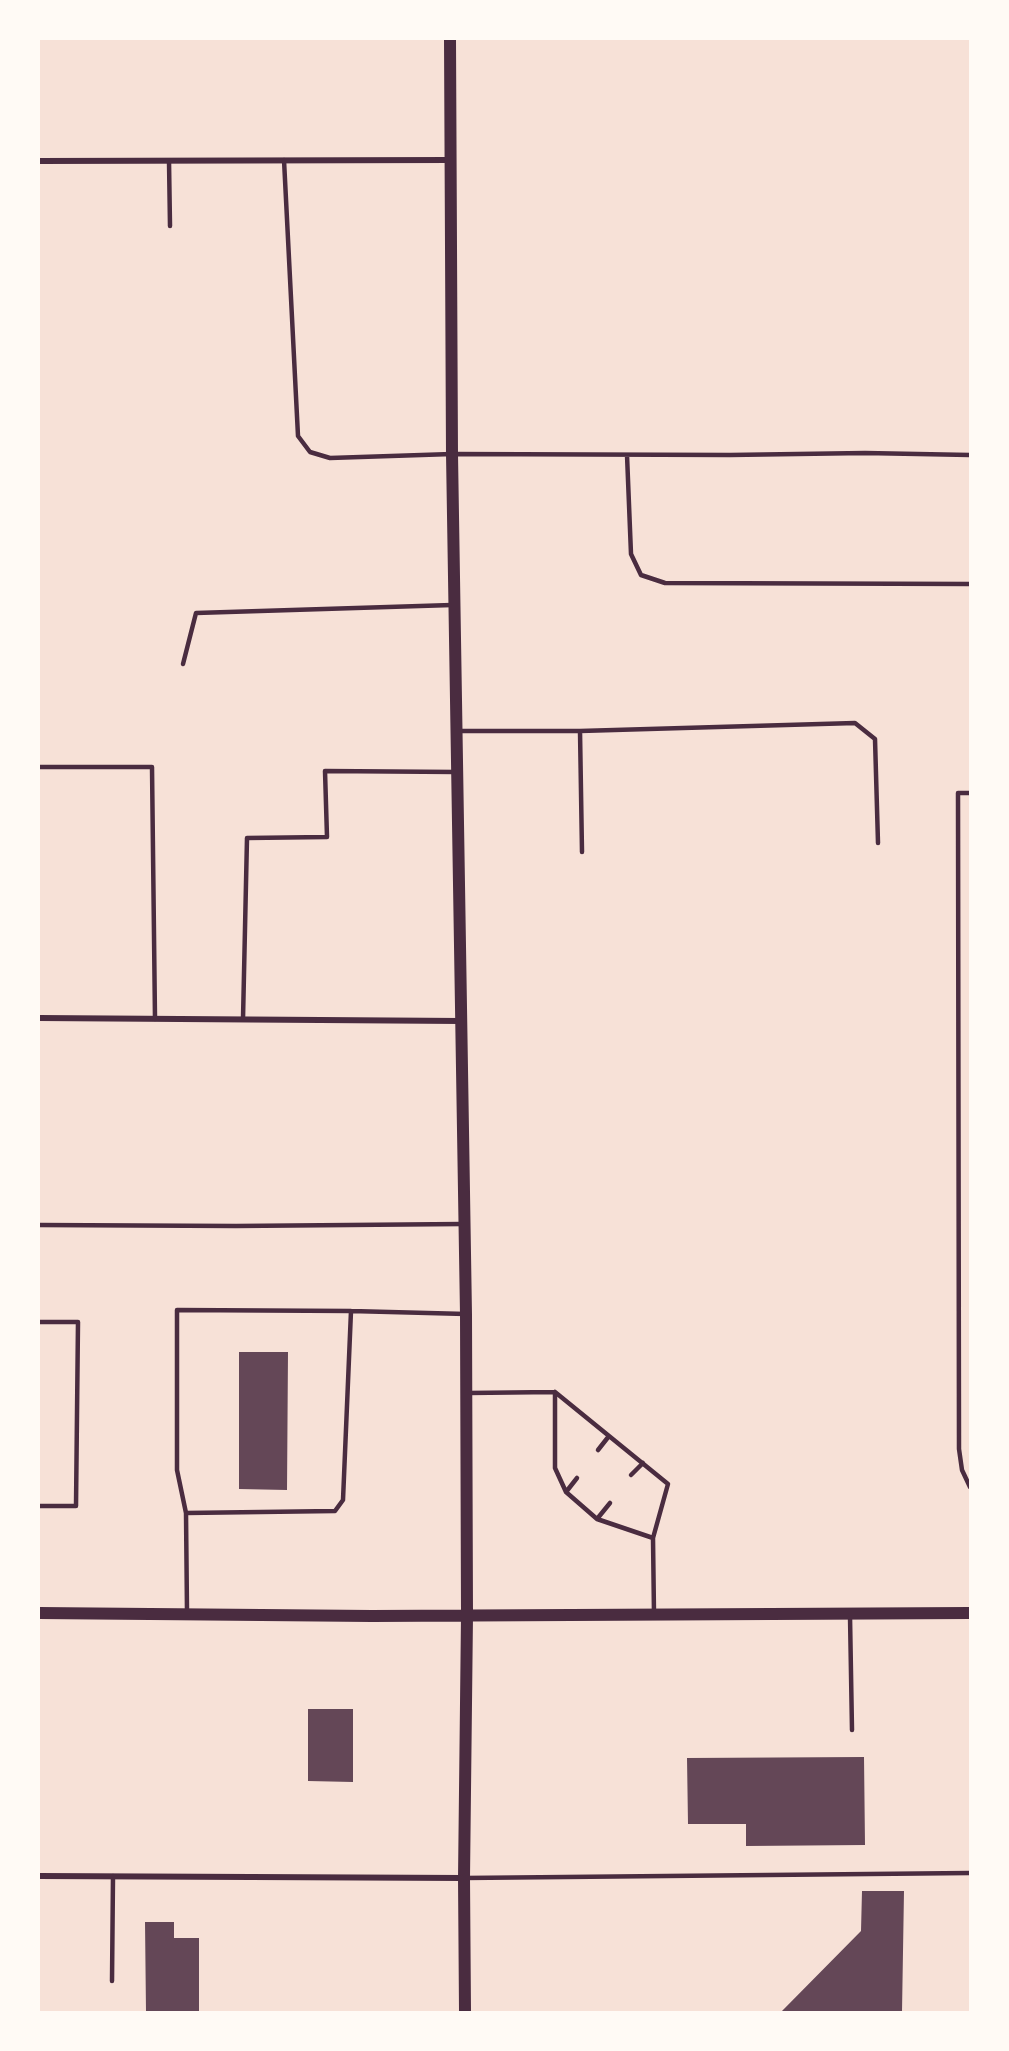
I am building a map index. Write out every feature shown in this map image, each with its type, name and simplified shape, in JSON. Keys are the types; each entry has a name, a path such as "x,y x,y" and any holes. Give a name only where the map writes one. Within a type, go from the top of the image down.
{"main road":[{"path":"450,39 452,454 466,1314 468,1616 464,1878 465,2012"},
{"path":"39,1613 468,1616 970,1613"}],"street":[{"path":"39,161 450,160"},
{"path":"39,1018 462,1021"},
{"path":"39,1876 464,1878"}],"lane":[{"path":"284,160 298,436 309,452 330,458 452,454 970,454"},
{"path":"169,161 170,226"},
{"path":"627,455 631,554 641,575 664,583 970,585"},
{"path":"183,664 196,613 455,605"},
{"path":"457,731 855,723 875,739 878,843"},
{"path":"580,730 582,852"},
{"path":"39,767 152,767 155,1019"},
{"path":"243,1019 247,838 327,837 325,771 458,772"},
{"path":"970,793 958,793 959,1449 962,1470 970,1487"},
{"path":"39,1225 465,1224"},
{"path":"187,1615 186,1513 177,1470 177,1310 466,1314"},
{"path":"186,1513 334,1511 343,1500 351,1311"},
{"path":"39,1322 78,1322 76,1506 39,1506"},
{"path":"555,1392 555,1468 566,1492 597,1519 653,1538"},
{"path":"466,1394 555,1392 668,1484 653,1538 654,1614"},
{"path":"598,1450 609,1436"},
{"path":"631,1475 643,1463"},
{"path":"566,1492 577,1478"},
{"path":"597,1519 610,1503"},
{"path":"850,1613 852,1730"},
{"path":"464,1878 970,1873"},
{"path":"112,1981 113,1876"}],"building":[{"path":"239,1352 288,1352 287,1490 239,1489"},
{"path":"308,1709 353,1709 353,1782 308,1781"},
{"path":"864,1757 865,1845 746,1846 746,1824 688,1824 687,1758"},
{"path":"862,1891 904,1891 902,2012 781,2012 861,1931"},
{"path":"145,1922 174,1922 174,1938 199,1938 199,2012 146,2012"}]}
